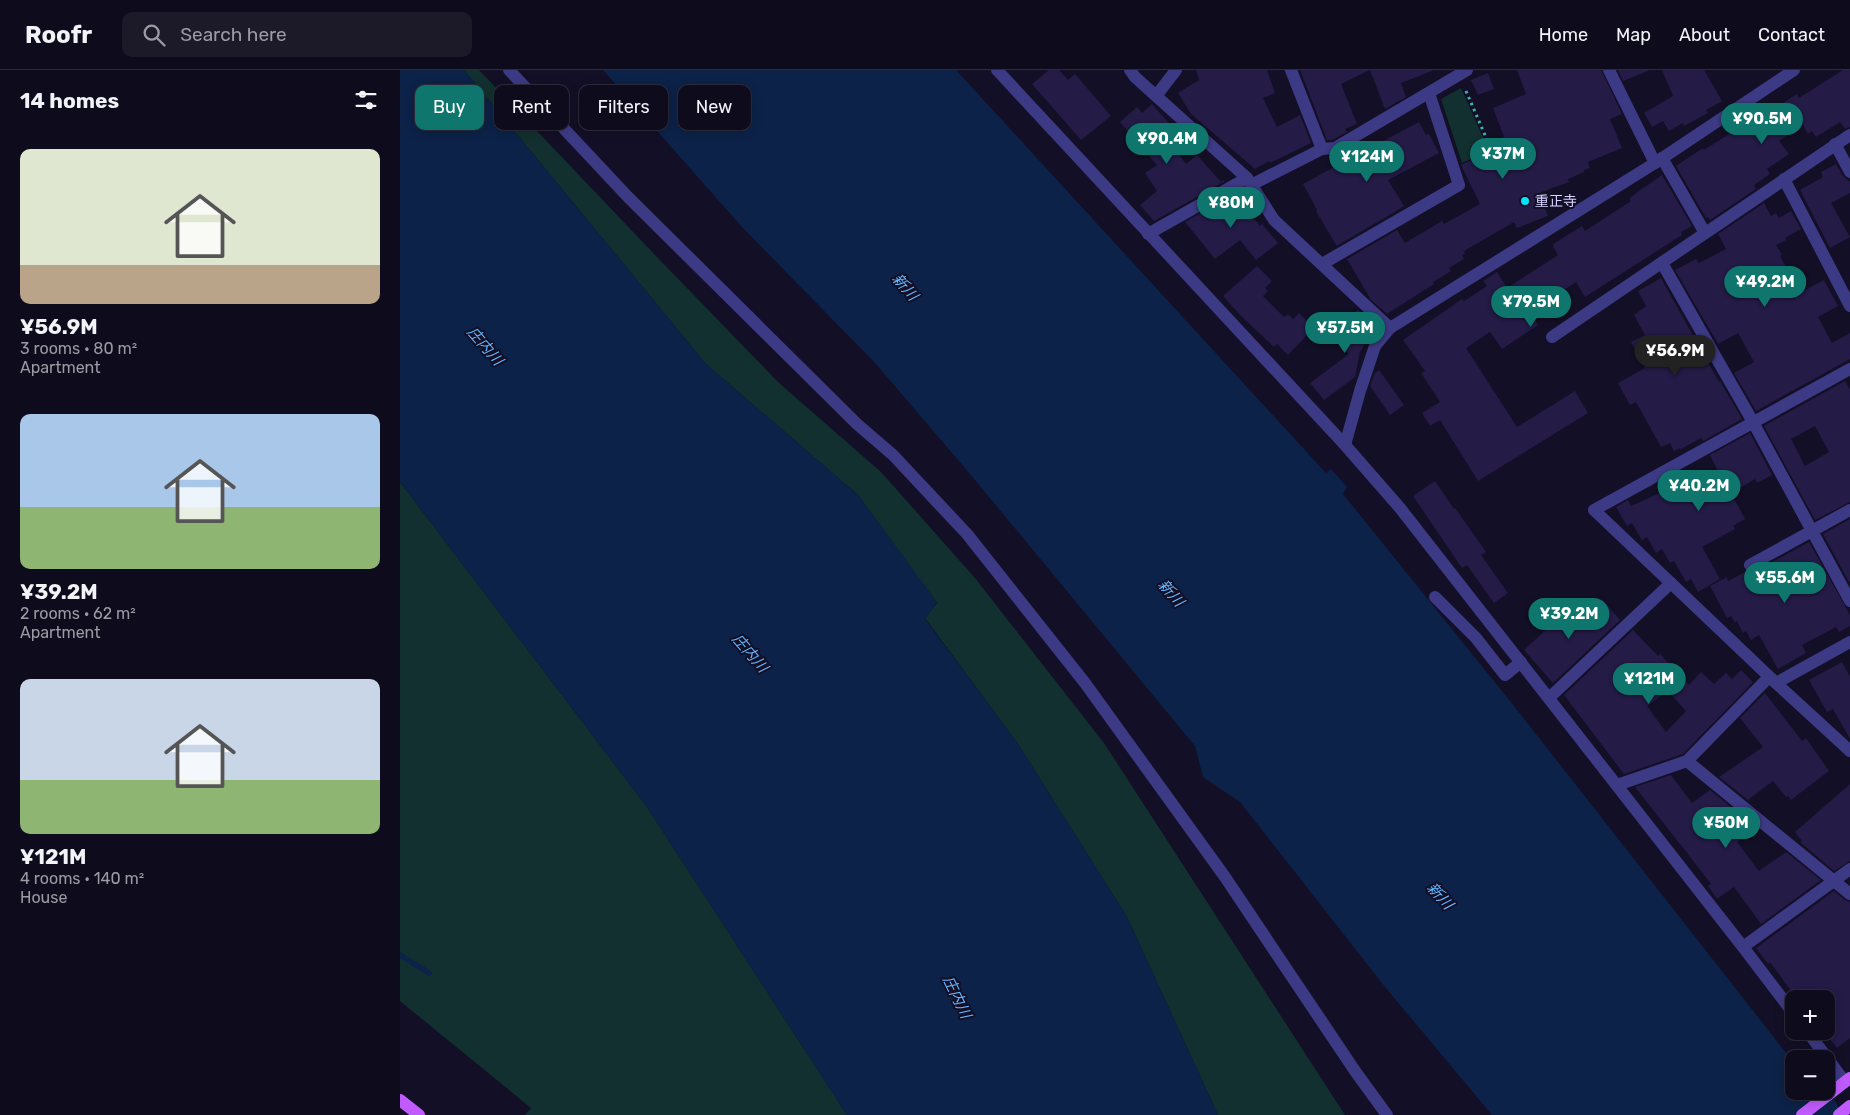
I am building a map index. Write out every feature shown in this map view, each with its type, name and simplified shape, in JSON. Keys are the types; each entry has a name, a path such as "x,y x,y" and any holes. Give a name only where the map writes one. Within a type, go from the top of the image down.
{"main road":[{"path":"1802,1115 1831,1091 1848,1083"},
{"path":"400,1100 419,1115"}],"street":[{"path":"509,70 628,197 857,424 893,455 967,534 1091,691 1225,877 1355,1071 1388,1115"},
{"path":"998,70 1345,445 1400,508 1617,784 1785,1002"},
{"path":"1130,70 1135,77 1249,182 1274,220 1390,328"},
{"path":"1156,96 1176,70"},
{"path":"1291,70 1322,149"},
{"path":"1148,234 1249,182 1322,149 1335,148 1467,70"},
{"path":"1608,70 1658,161 1705,233"},
{"path":"1345,445 1375,346 1390,328 1658,161 1794,70"},
{"path":"1322,264 1459,185 1429,93"},
{"path":"1552,337 1850,135"},
{"path":"1835,144 1850,172"},
{"path":"1784,179 1850,306"},
{"path":"1662,263 1754,422 1850,601"},
{"path":"1850,369 1594,510 1772,680 1850,751"},
{"path":"1750,564 1850,510"},
{"path":"1549,698 1670,583"},
{"path":"1435,597 1476,638 1505,675 1521,662"},
{"path":"1617,784 1687,761 1772,680 1850,642"},
{"path":"1687,761 1850,894"},
{"path":"1743,947 1850,869"},
{"path":"1814,1040 1848,1083"}],"path":[{"path":"1466,91 1491,150"}],"green space":[{"path":"464,70 479,70 494,86 494,106 484,94 484,85 476,85"},
{"path":"1461,88 1489,151 1462,163 1441,99"},
{"path":"513,130 536,130 778,382 881,472 975,578 1104,743 1345,1115 1218,1115 1127,917 1018,744 925,618 937,603 858,495 706,364"},
{"path":"400,482 647,807 847,1115 525,1115 531,1108 400,1001"}],"water":[{"name":"庄内川","path":"400,70 464,70 476,85 415,85 415,130 484,130 484,94 494,106 494,130 513,130 706,364 858,495 937,602 925,619 1018,744 1127,917 1218,1115 847,1115 647,807 400,482"},
{"name":"新川","path":"603,70 956,70 1326,473 1331,469 1347,487 1343,494 1514,706 1785,1052 1785,1100 1834,1100 1844,1115 1492,1115 1385,987 1240,802 1203,777 1195,746 970,474 876,364 742,227 656,130 668,130 668,85 616,85"}],"building":[{"path":"1049,70 1059,70 1068,80 1075,74 1111,116 1081,140 1032,84"},
{"path":"1196,70 1267,70 1275,93 1263,98 1277,127 1300,115 1311,143 1255,169 1191,114 1178,93 1199,80"},
{"path":"1300,70 1370,70 1341,84 1357,124 1345,129 1347,132 1332,140 1327,140"},
{"path":"1370,70 1432,71 1401,83 1406,97 1385,109"},
{"path":"1517,70 1601,70 1622,114 1610,119 1622,148 1588,162 1590,168 1568,179 1569,182 1539,193 1548,216 1517,228 1514,222 1464,251 1465,254 1462,255 1464,259 1449,268 1451,271 1387,314 1371,300 1347,259 1397,230 1405,243 1442,221 1444,224 1480,204 1461,165 1475,158 1472,150 1504,137 1493,108 1526,94"},
{"path":"1618,70 1648,70 1648,71 1623,81"},
{"path":"1662,70 1704,70 1722,101 1706,110 1708,113 1684,126 1683,123 1669,131 1663,121 1652,127 1644,113 1673,96"},
{"path":"1843,70 1850,70 1850,127 1845,129 1840,122 1816,137 1812,131 1808,134 1803,125 1779,141 1789,154 1767,169 1770,174 1754,185 1756,189 1710,220 1708,217 1706,218 1676,166 1763,112 1764,115 1797,94 1799,98"},
{"path":"1488,73 1494,89 1478,95 1471,80"},
{"path":"1152,104 1174,129 1166,136 1186,164 1197,155 1221,182 1225,181 1154,221 1140,205 1157,191 1145,173 1157,165 1120,122 1137,107 1142,113"},
{"path":"1419,122 1426,135 1429,134 1439,153 1388,180 1404,206 1336,245 1303,184 1334,167 1331,156 1339,155 1353,147 1357,155"},
{"path":"1836,164 1843,176 1850,182 1850,193 1831,203 1850,237 1830,248 1800,190 1823,177 1821,172"},
{"path":"1662,175 1692,226 1681,232 1682,235 1585,297 1576,282 1530,312 1538,325 1502,349 1490,332 1466,348 1517,427 1575,391 1588,413 1478,481 1440,420 1430,426 1422,413 1440,402 1421,373 1425,371 1403,340 1462,299 1464,301 1487,286 1483,281 1497,272 1507,288 1558,255 1553,244 1582,226 1585,231 1631,201 1629,199"},
{"path":"1235,194 1260,226 1262,224 1278,243 1256,260 1240,240 1215,259 1185,222"},
{"path":"1764,203 1771,216 1776,213 1779,218 1791,211 1801,229 1776,245 1782,255 1780,256 1800,293 1824,280 1838,306 1818,317 1832,343 1850,333 1850,359 1756,411 1734,373 1754,362 1738,333 1718,344 1675,270 1696,259 1699,263 1726,249 1718,234"},
{"path":"1257,266 1272,281 1265,288 1268,291 1263,296 1284,317 1288,314 1293,319 1299,313 1314,328 1288,355 1277,344 1274,347 1223,296"},
{"path":"1661,278 1719,382 1742,419 1703,441 1701,438 1674,451 1670,443 1661,447 1636,402 1630,405 1618,383 1645,368 1631,342 1645,335 1634,315 1646,306 1638,291"},
{"path":"1358,310 1378,328 1371,333 1360,352 1355,377 1324,400 1310,383 1349,354 1329,332"},
{"path":"1379,370 1404,405 1390,415 1370,386 1375,373"},
{"path":"1845,381 1850,389 1850,502 1815,520 1764,426","holes":["1815,426 1829,452 1805,466 1791,439"]},
{"path":"1750,433 1772,475 1757,483 1755,479 1731,493 1745,519 1733,526 1735,529 1702,547 1720,579 1698,592 1691,579 1686,582 1674,561 1670,563 1662,549 1656,553 1647,537 1642,540 1632,523 1627,526 1616,507 1628,500 1631,506 1666,490 1671,499 1719,473 1710,455"},
{"path":"1435,481 1486,552 1481,555 1508,593 1494,603 1467,565 1462,568 1413,496"},
{"path":"1850,519 1850,581 1849,582 1823,534"},
{"path":"1809,542 1850,615 1850,626 1839,632 1836,627 1802,645 1806,653 1778,669 1759,635 1751,640 1746,631 1743,633 1737,621 1735,623 1731,616 1727,618 1710,586 1727,577 1728,581 1745,572 1747,574 1754,572"},
{"path":"1602,599 1620,620 1553,683 1524,650 1545,631 1538,622 1549,612 1561,625 1565,622 1570,627"},
{"path":"1633,630 1658,656 1660,654 1689,685 1701,672 1714,684 1726,673 1732,679 1741,670 1753,682 1683,754 1624,774 1564,695","holes":["1668,691 1686,711 1666,732 1647,706"]},
{"path":"1842,662 1850,676 1850,739 1833,709 1827,712 1809,680"},
{"path":"1765,693 1802,741 1806,738 1829,771 1791,800 1788,796 1786,797 1773,781 1748,800 1719,777 1763,747 1740,718"},
{"path":"1671,775 1692,803 1710,790 1757,828 1737,842 1759,871 1786,852 1821,880 1761,924 1734,887 1717,899 1708,886 1711,884 1635,787"},
{"path":"1850,784 1850,861 1834,871 1800,842 1802,841 1795,832"},
{"path":"1834,891 1850,902 1850,1038 1837,1048 1831,1040 1835,1040 1835,990 1790,990 1770,962 1768,964 1756,948"}],"waterway":[{"path":"400,955 429,973"}],"place":[{"name":"重正寺","path":"1525,201"}]}
